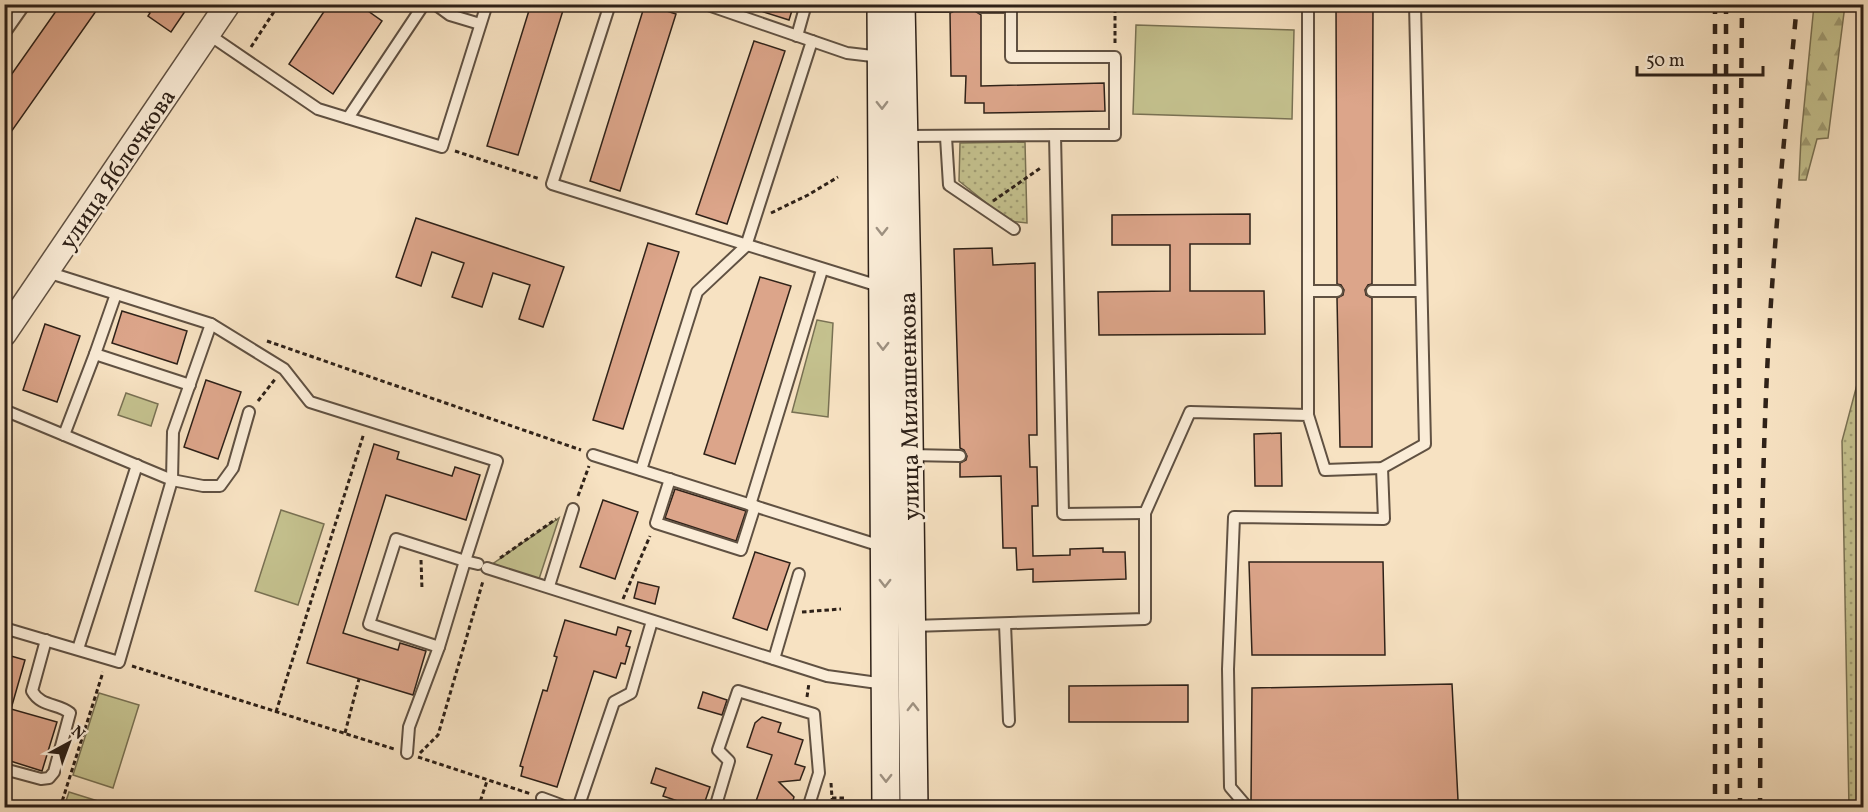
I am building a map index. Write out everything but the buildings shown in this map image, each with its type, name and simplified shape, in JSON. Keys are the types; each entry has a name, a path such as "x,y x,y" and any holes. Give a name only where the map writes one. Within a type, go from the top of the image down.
{"main road":[{"name":"улица Милашенкова","path":"886,807 881,57 894,5"},
{"name":"улица Милашенкова","path":"894,5 903,136 914,807"}],"street":[{"name":"улица Яблочкова","path":"4,334 228,4"}],"lane":[{"path":"4,34 25,4"},
{"path":"435,4 450,15 480,24"},
{"path":"208,34 318,109 442,147 487,4"},
{"path":"610,4 552,184 883,288"},
{"path":"705,4 847,53 881,57"},
{"path":"797,36 806,4"},
{"path":"1308,4 1308,415 1324,470 1383,468 1425,444 1415,4"},
{"path":"894,5 950,6"},
{"path":"348,118 420,6"},
{"path":"903,136 1115,135 1114,57 1011,57 1011,6 981,7"},
{"path":"641,470 698,292 746,246 812,41"},
{"path":"1055,135 1063,514 1145,513"},
{"path":"946,136 949,185 1014,229"},
{"path":"670,479 656,523 741,550 822,270"},
{"path":"47,272 211,324 284,369 310,402 497,461 440,646 409,727 407,753"},
{"path":"1308,291 1337,291"},
{"path":"1372,291 1421,291"},
{"path":"64,435 116,294"},
{"path":"4,628 119,662 172,480 173,432 211,324"},
{"path":"95,354 190,385"},
{"path":"4,410 172,480 203,486 220,486 233,468 249,412"},
{"path":"912,626 1145,619 1145,513 1190,412 1308,415"},
{"path":"593,455 884,548"},
{"path":"910,455 960,456"},
{"path":"78,649 137,465"},
{"path":"1248,807 1230,787 1228,669 1234,517 1384,519 1383,468"},
{"path":"549,586 573,509"},
{"path":"440,646 369,624 396,539 827,676 885,684"},
{"path":"774,659 799,574"},
{"path":"578,807 614,702 631,693 652,621"},
{"path":"1005,624 1009,721"},
{"path":"4,769 41,779 49,778 54,772 70,713 66,709 41,702 32,691 46,640"},
{"path":"715,807 729,761 718,750 738,692 814,714 819,773 808,807"},
{"path":"542,798 569,807"},
{"path":"1410,807 1419,807"}],"path":[{"path":"243,58 279,4"},
{"path":"1114,4 1114,57"},
{"path":"442,147 552,184"},
{"path":"983,208 1056,157"},
{"path":"753,222 808,195 838,177"},
{"path":"249,412 298,351 593,455 573,509 482,566 438,735 417,756 542,798"},
{"path":"276,712 368,421"},
{"path":"618,610 656,523"},
{"path":"420,546 422,589"},
{"path":"788,614 841,609"},
{"path":"60,807 107,658"},
{"path":"119,662 407,753"},
{"path":"804,711 812,671"},
{"path":"345,733 359,679"},
{"path":"478,807 487,780"},
{"path":"831,781 832,798 845,798"}],"green space":[{"path":"1814,5 1845,5 1828,138 1817,139 1806,180 1799,180 1801,138"},
{"path":"1136,25 1294,30 1292,119 1133,114"},
{"path":"1025,142 1027,223 1009,221 959,181 960,143"},
{"path":"817,320 833,323 828,417 792,412"},
{"path":"1863,362 1864,807 1849,808 1842,441"},
{"path":"126,393 158,404 151,426 118,415"},
{"path":"281,510 324,524 298,605 255,591"},
{"path":"559,518 538,582 488,567"},
{"path":"99,693 139,705 113,788 73,775"},
{"path":"69,792 117,807 64,807"}],"railway":[{"path":"1715,4 1715,808"},
{"path":"1726,4 1727,808"},
{"path":"1740,808 1739,351 1742,4"},
{"path":"1760,808 1765,410 1777,222 1797,4"}]}
